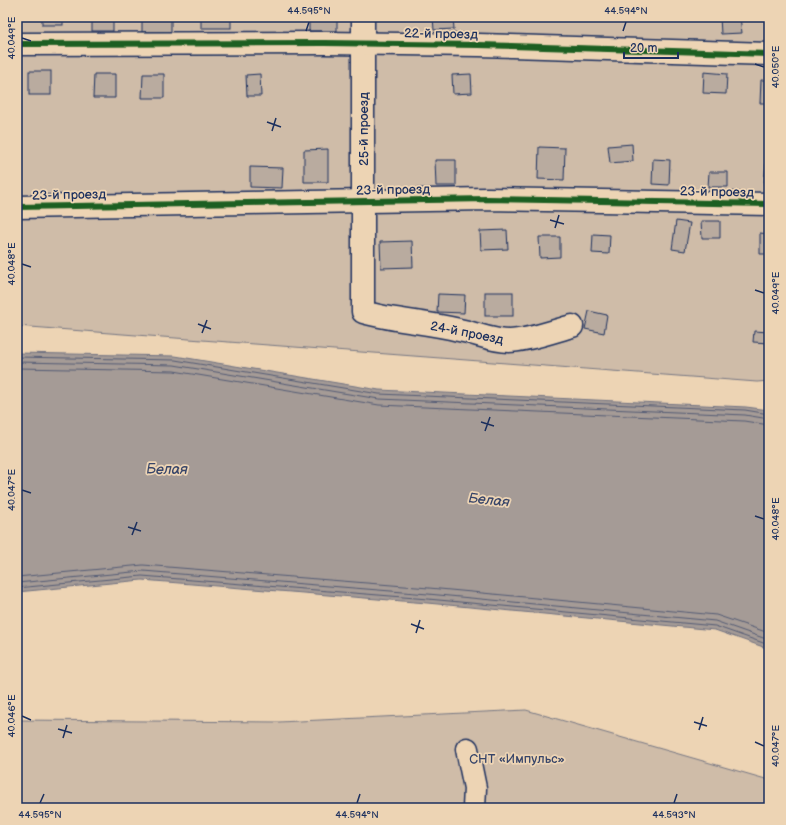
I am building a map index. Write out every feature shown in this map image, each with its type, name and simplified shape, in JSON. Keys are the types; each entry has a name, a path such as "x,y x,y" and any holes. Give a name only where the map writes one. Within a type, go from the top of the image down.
{"street":[{"name":"25-й проезд","path":"362,312 363,17"},
{"name":"22-й проезд","path":"17,44 479,45 769,54"},
{"name":"23-й проезд","path":"17,207 488,199 769,204"},
{"name":"24-й проезд","path":"362,312 383,318 458,329 488,338 509,341 532,337 572,326"},
{"path":"467,749 475,788 474,808"}],"green space":[{"path":"17,17 769,17 769,381 757,382 17,326"},
{"name":"СНТ «Импульс»","path":"526,710 769,780 769,808 17,808 17,720 279,722"}],"water":[{"name":"Белая","path":"17,353 175,356 379,390 746,407 769,410 769,649 715,630 427,603 142,580 17,592"}],"building":[{"path":"42,17 63,17 63,25 42,25"},
{"path":"92,17 113,17 113,31 92,31"},
{"path":"142,17 171,17 171,32 142,32"},
{"path":"201,17 231,17 231,28 201,28"},
{"path":"248,17 270,17 270,19 248,19"},
{"path":"309,17 337,17 337,31 309,31"},
{"path":"433,17 453,17 454,29 434,30"},
{"path":"720,17 740,17 742,33 721,34"},
{"path":"29,71 51,71 51,95 29,95"},
{"path":"704,72 727,74 726,94 703,93"},
{"path":"94,74 115,74 115,98 93,98"},
{"path":"143,74 164,74 164,98 142,98"},
{"path":"260,74 261,96 247,96 246,75"},
{"path":"471,74 472,93 453,94 452,75"},
{"path":"761,80 769,80 769,103 760,103"},
{"path":"632,144 633,161 610,163 608,146"},
{"path":"539,147 565,148 564,180 538,179"},
{"path":"328,149 328,182 304,182 304,150"},
{"path":"653,159 670,160 669,185 652,184"},
{"path":"435,160 456,160 456,186 436,186"},
{"path":"766,162 769,162 769,186 764,185"},
{"path":"250,167 283,168 282,188 250,187"},
{"path":"709,172 728,172 728,187 708,187"},
{"path":"676,221 690,223 685,251 672,249"},
{"path":"701,221 720,221 720,238 702,238"},
{"path":"507,230 508,249 481,250 480,231"},
{"path":"760,233 769,234 769,254 760,254"},
{"path":"593,234 610,235 609,254 592,253"},
{"path":"539,237 560,237 560,257 540,258"},
{"path":"412,241 413,267 381,268 380,242"},
{"path":"485,292 513,292 513,316 485,316"},
{"path":"438,294 465,295 464,313 437,312"},
{"path":"589,311 607,315 604,333 585,329"},
{"path":"754,331 769,332 769,343 753,342"}],"cycle path":[{"path":"17,44 324,43 479,45 769,54"},
{"path":"17,207 488,199 769,204"}]}
